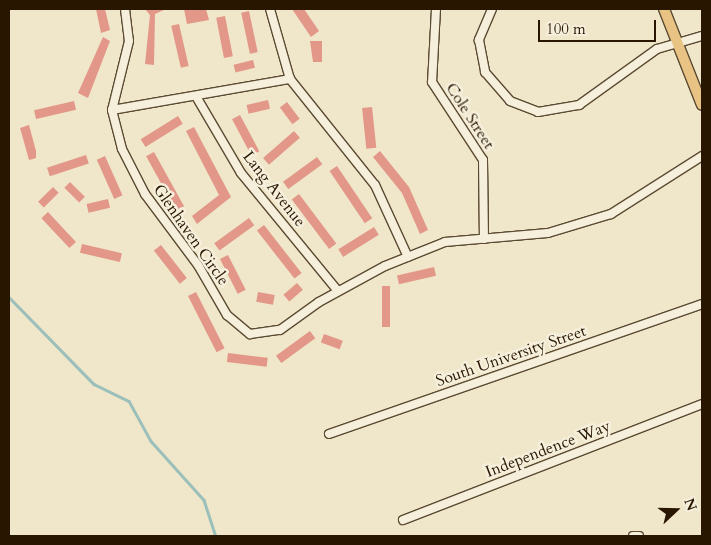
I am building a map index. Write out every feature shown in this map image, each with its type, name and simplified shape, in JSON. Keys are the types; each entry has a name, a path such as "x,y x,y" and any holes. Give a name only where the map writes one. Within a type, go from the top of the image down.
{"main road":[{"path":"664,9 702,105"}],"street":[{"name":"Glenhaven Circle","path":"125,9 129,41 112,110 122,149 144,194 198,264 237,326 250,334 275,332 338,292 408,257 445,242 548,232 611,214 702,156"},
{"path":"270,9 290,79 375,186 408,257"},
{"name":"Cole Street","path":"436,9 432,82 483,160 484,238"},
{"path":"492,9 479,40 485,72 510,101 538,112 558,111 584,102 658,49 702,36"},
{"path":"112,110 197,98 290,79"},
{"name":"Lang Avenue","path":"197,98 241,173 338,292"},
{"name":"South University Street","path":"329,434 702,304"},
{"name":"Independence Way","path":"403,520 702,404"},
{"path":"633,536 639,536"}],"building":[{"path":"96,9 105,9 110,30 101,33"},
{"path":"145,9 166,9 155,14 154,65 145,64 150,15"},
{"path":"184,9 206,9 209,20 187,24"},
{"path":"292,9 304,9 319,31 311,37"},
{"path":"249,11 258,52 250,54 241,13"},
{"path":"225,16 233,56 224,58 216,18"},
{"path":"179,24 189,66 181,68 171,26"},
{"path":"103,37 110,41 88,98 78,93"},
{"path":"310,41 322,41 322,62 313,62"},
{"path":"253,60 255,68 236,73 234,65"},
{"path":"268,100 270,109 249,114 247,105"},
{"path":"74,101 76,110 36,119 34,110"},
{"path":"287,102 300,119 292,124 280,107"},
{"path":"372,107 376,148 366,149 362,108"},
{"path":"240,115 259,151 251,155 232,119"},
{"path":"178,116 183,124 145,147 141,139"},
{"path":"29,125 36,158 29,160 20,128"},
{"path":"194,127 231,197 197,224 192,216 219,195 186,131"},
{"path":"294,131 300,138 269,165 263,158"},
{"path":"380,151 409,187 428,230 420,234 402,193 373,157"},
{"path":"154,152 184,206 176,211 146,156"},
{"path":"86,155 89,164 50,176 47,168"},
{"path":"105,156 122,195 114,199 97,160"},
{"path":"317,157 322,164 288,189 283,182"},
{"path":"337,166 372,218 365,223 330,171"},
{"path":"70,182 85,197 79,203 64,188"},
{"path":"53,187 59,193 44,208 38,202"},
{"path":"299,194 336,244 329,249 292,199"},
{"path":"108,199 110,208 89,213 87,204"},
{"path":"48,212 76,242 69,248 41,218"},
{"path":"249,218 254,225 220,251 214,243"},
{"path":"264,225 302,273 294,279 257,231"},
{"path":"374,227 379,235 343,257 338,249"},
{"path":"82,244 122,253 120,262 80,253"},
{"path":"161,245 187,278 180,284 154,251"},
{"path":"228,255 246,290 238,294 220,259"},
{"path":"434,267 436,276 399,284 397,276"},
{"path":"297,283 303,290 289,302 283,295"},
{"path":"382,286 390,286 390,327 382,327"},
{"path":"196,292 225,348 217,352 188,296"},
{"path":"258,292 275,295 273,305 256,302"},
{"path":"310,331 315,338 281,363 276,356"},
{"path":"324,334 343,341 340,349 321,342"},
{"path":"228,353 268,358 267,367 227,362"}],"waterway":[{"path":"9,297 94,384 129,401 151,441 204,500 216,536"}]}
